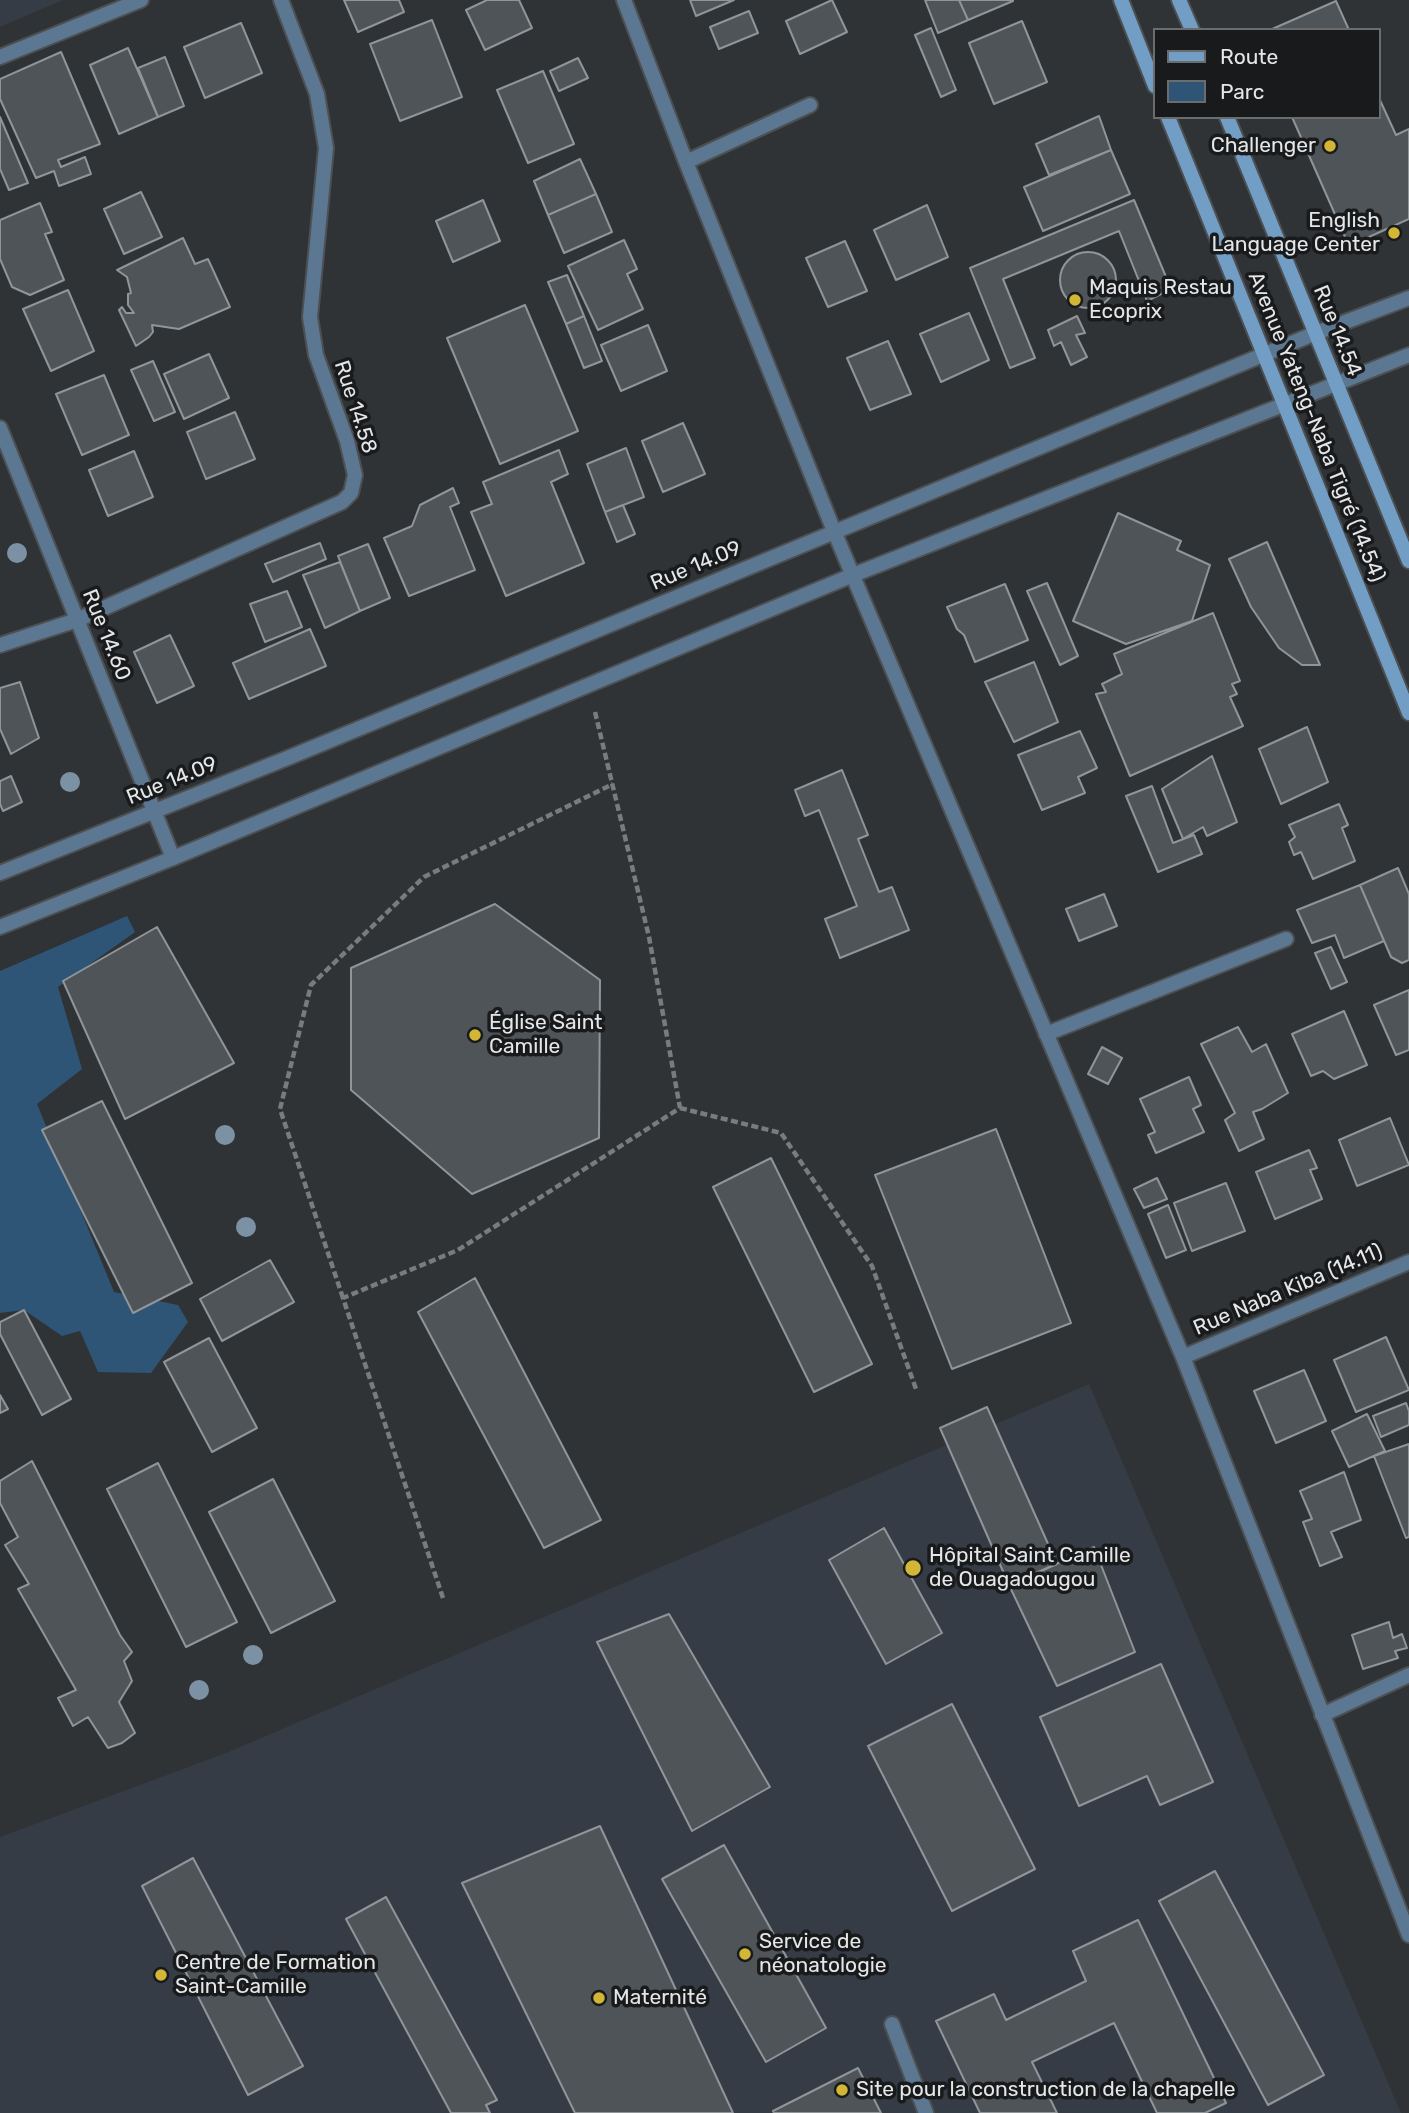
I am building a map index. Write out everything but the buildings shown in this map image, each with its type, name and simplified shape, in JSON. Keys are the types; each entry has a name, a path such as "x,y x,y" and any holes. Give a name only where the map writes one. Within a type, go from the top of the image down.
{"main road":[{"path":"1121,0 1154,83"},
{"path":"1180,0 1191,28"},
{"name":"Avenue Yateng-Naba Tigré (14.54)","path":"1169,119 1409,713"},
{"name":"Rue 14.54","path":"1228,119 1409,561"}],"street":[{"path":"0,57 141,0"},
{"name":"Rue 14.58","path":"0,645 77,620 342,502 351,493 355,475 316,355 310,317 326,148 317,94 281,0"},
{"path":"624,0 834,531 1183,1357 1409,1935"},
{"path":"686,162 810,105"},
{"name":"Rue 14.09","path":"0,873 290,757 1316,333 1409,298"},
{"path":"0,927 173,858 853,575 1409,355"},
{"name":"Rue 14.60","path":"0,428 173,858"},
{"path":"1046,1034 1286,939"},
{"name":"Rue Naba Kiba (14.11)","path":"1183,1357 1409,1262"},
{"path":"1322,1715 1409,1675"},
{"path":"892,2024 926,2113"}],"path":[{"path":"589,684 649,937 680,1108"},
{"path":"443,1598 280,1109 311,985 424,877 613,784"},
{"path":"344,1298 458,1250 680,1108 781,1133 872,1266 916,1390"}],"shaded area":[{"path":"0,0 63,0 0,27"},
{"name":"Hôpital Saint Camille de Ouagadougou","path":"1089,1384 1401,2113 0,2113 0,1837 226,1753"}],"green space":[{"path":"127,916 135,932 58,987 82,1069 37,1104 114,1292 178,1305 188,1322 151,1373 98,1372 80,1331 62,1336 24,1310 0,1313 0,971"}],"place":[{"name":"Challenger","path":"1330,146"},
{"name":"English Language Center","path":"1394,233"},
{"name":"Maquis Restau Ecoprix","path":"1075,300"},
{"name":"Église Saint Camille","path":"475,1035"},
{"name":"Hôpital Saint Camille de Ouagadougou","path":"913,1568"},
{"name":"Service de néonatologie","path":"745,1954"},
{"name":"Centre de Formation Saint-Camille","path":"161,1975"},
{"name":"Maternité","path":"599,1998"},
{"name":"Site pour la construction de la chapelle","path":"842,2090"}]}
